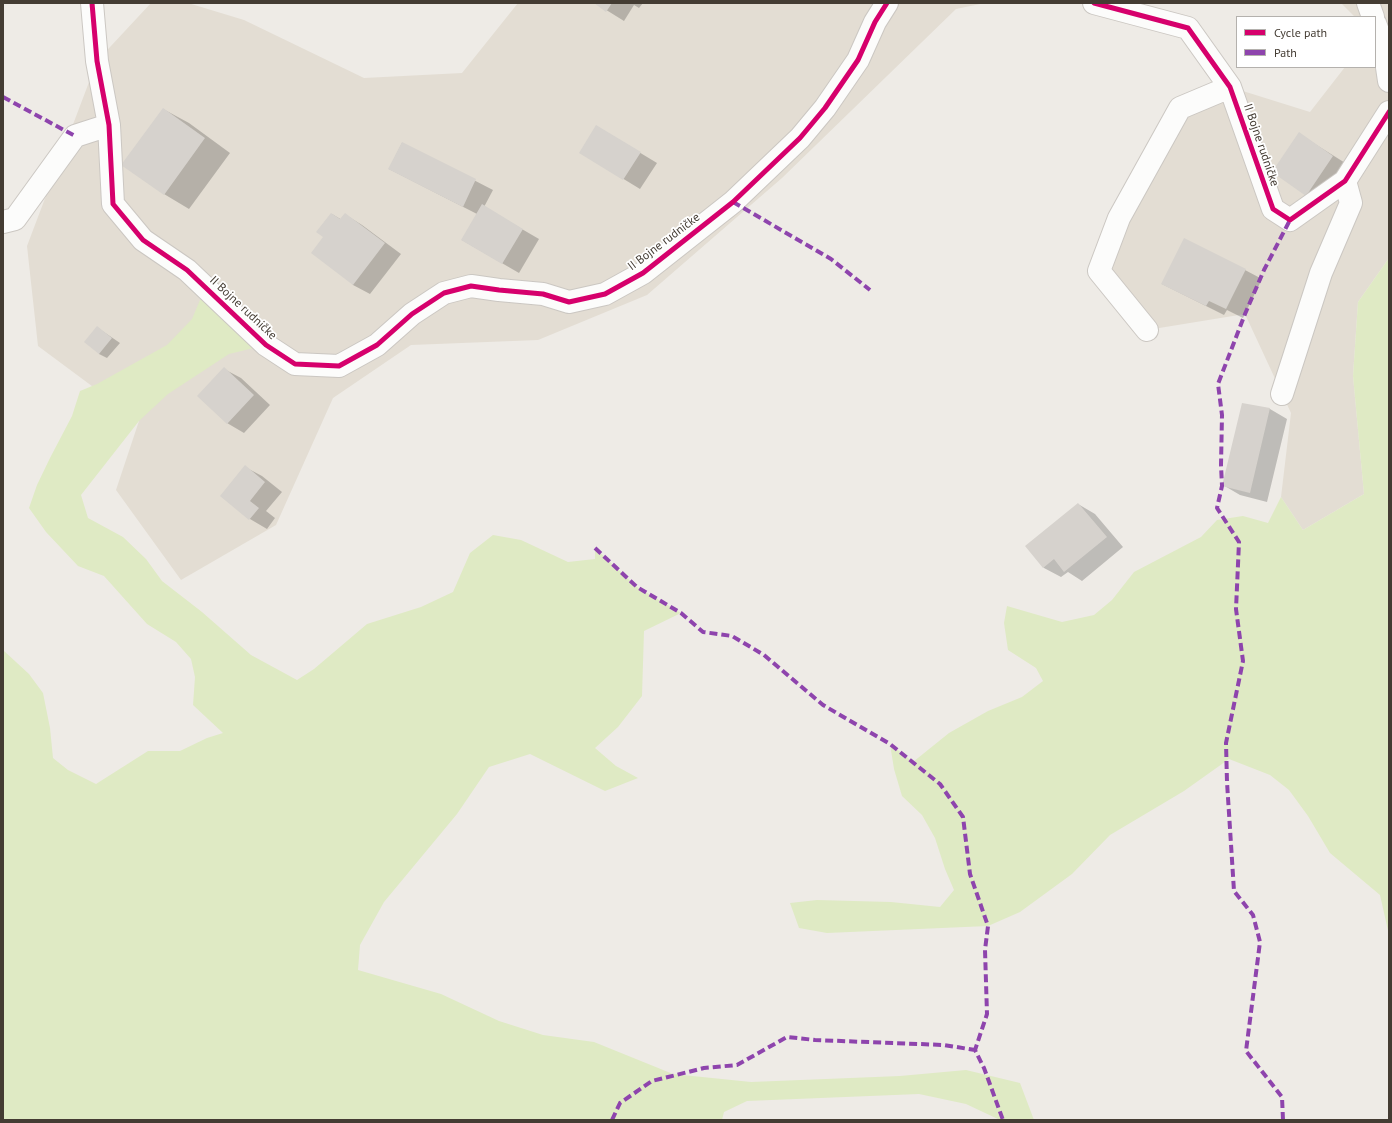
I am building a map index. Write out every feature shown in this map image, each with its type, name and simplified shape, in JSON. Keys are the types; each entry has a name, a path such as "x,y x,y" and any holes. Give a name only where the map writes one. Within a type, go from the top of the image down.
{"street":[{"name":"II Bojne rudničke","path":"92,3 97,61 109,125 113,204 143,240 187,270 266,346 295,364 339,366 377,345 412,314 444,293 472,286 543,294 569,302 605,294 643,273 734,202 800,138 825,108 858,60 875,22 887,3"},
{"name":"II Bojne rudničke","path":"1094,3 1188,28 1230,87 1273,208 1290,220 1346,181 1389,112"},
{"path":"1368,3 1373,16"},
{"path":"1376,26 1384,47 1389,81"},
{"path":"1147,330 1098,271 1119,218 1180,108 1230,87"},
{"path":"3,222 15,219 75,136 109,125"},
{"path":"1282,394 1321,273 1351,204 1346,181"}],"shaded area":[{"path":"151,3 188,3 244,20 364,78 462,73 518,3 985,3 956,9 782,178 647,295 538,340 411,345 333,398 276,525 181,580 116,490 139,421 38,346 27,246 97,61"},
{"path":"1341,3 1389,3 1389,258 1358,302 1353,376 1364,494 1303,530 1281,497 1291,413 1245,314 1147,330 1099,271 1180,108 1230,87 1310,112 1344,68 1376,68 1376,16 1354,16"}],"green space":[{"path":"1389,258 1389,935 1380,895 1330,853 1308,816 1289,790 1270,775 1229,759 1184,791 1110,835 1072,874 1020,912 988,926 827,933 799,928 790,903 817,900 891,902 940,907 954,890 945,869 935,838 922,815 902,796 894,769 890,744 913,762 949,733 988,711 1022,697 1043,681 1036,668 1008,650 1004,623 1007,606 1062,622 1094,615 1112,600 1134,572 1201,537 1217,520 1243,516 1268,523 1281,497 1303,530 1364,494 1353,376 1358,302"},
{"path":"212,293 266,345 229,354 168,394 139,421 81,495 88,518 123,537 146,559 162,581 202,612 251,655 297,680 314,669 367,624 421,607 453,592 470,553 493,535 521,540 568,562 595,559 595,548 637,587 681,613 644,631 642,696 618,727 595,748 616,766 638,778 605,791 530,754 489,767 457,814 384,902 360,945 358,970 441,994 499,1021 543,1035 594,1042 673,1074 751,1082 900,1076 966,1070 1020,1083 1034,1120 1000,1120 966,1104 919,1094 747,1101 724,1112 722,1120 3,1120 3,650 29,674 43,693 50,728 53,758 68,770 96,784 148,751 180,751 207,738 223,733 193,705 195,677 191,659 176,642 147,624 104,576 78,566 46,532 29,508 37,485 72,416 80,391 97,384 167,345 192,319 200,300"}],"building":[{"path":"594,3 612,3 606,12"},
{"path":"163,108 205,138 164,195 121,165"},
{"path":"596,125 641,152 623,180 579,153"},
{"path":"1299,132 1333,156 1306,196 1272,172"},
{"path":"402,142 476,179 463,207 388,169"},
{"path":"482,204 523,229 502,264 461,240"},
{"path":"331,213 340,219 345,213 385,243 353,285 311,253 323,237 316,232"},
{"path":"1184,238 1246,269 1226,309 1209,301 1206,306 1161,284"},
{"path":"97,326 112,338 99,354 84,342"},
{"path":"224,367 254,395 227,424 197,396"},
{"path":"1242,403 1270,408 1250,493 1222,486"},
{"path":"245,465 265,482 250,501 259,508 249,520 220,496"},
{"path":"1078,503 1107,537 1064,572 1054,559 1043,568 1025,546"}],"marked path":[{"path":"3,97 75,136"},
{"path":"733,202 831,259 870,290"},
{"path":"1283,1120 1282,1097 1246,1051 1260,942 1253,915 1234,891 1226,743 1243,661 1236,609 1239,542 1217,508 1222,486 1222,415 1218,384 1264,270 1290,220"},
{"path":"595,548 637,587 681,613 703,632 732,636 764,655 823,705 890,744 940,784 963,817 970,874 988,926 985,950 987,1014 975,1050 984,1068 1003,1120"},
{"path":"612,1120 620,1103 652,1081 704,1068 737,1065 787,1037 815,1040 944,1045 975,1050"}],"cycle path":[{"path":"92,3 97,61 109,125 113,204 143,240 187,270 266,345 295,364 339,366 377,345 412,314 444,293 471,286 543,294 569,302 605,294 643,273 733,202 800,138 825,108 858,60 875,22 887,3"},
{"path":"1094,3 1188,28 1230,87 1273,209 1290,220 1345,181 1389,112"}]}
